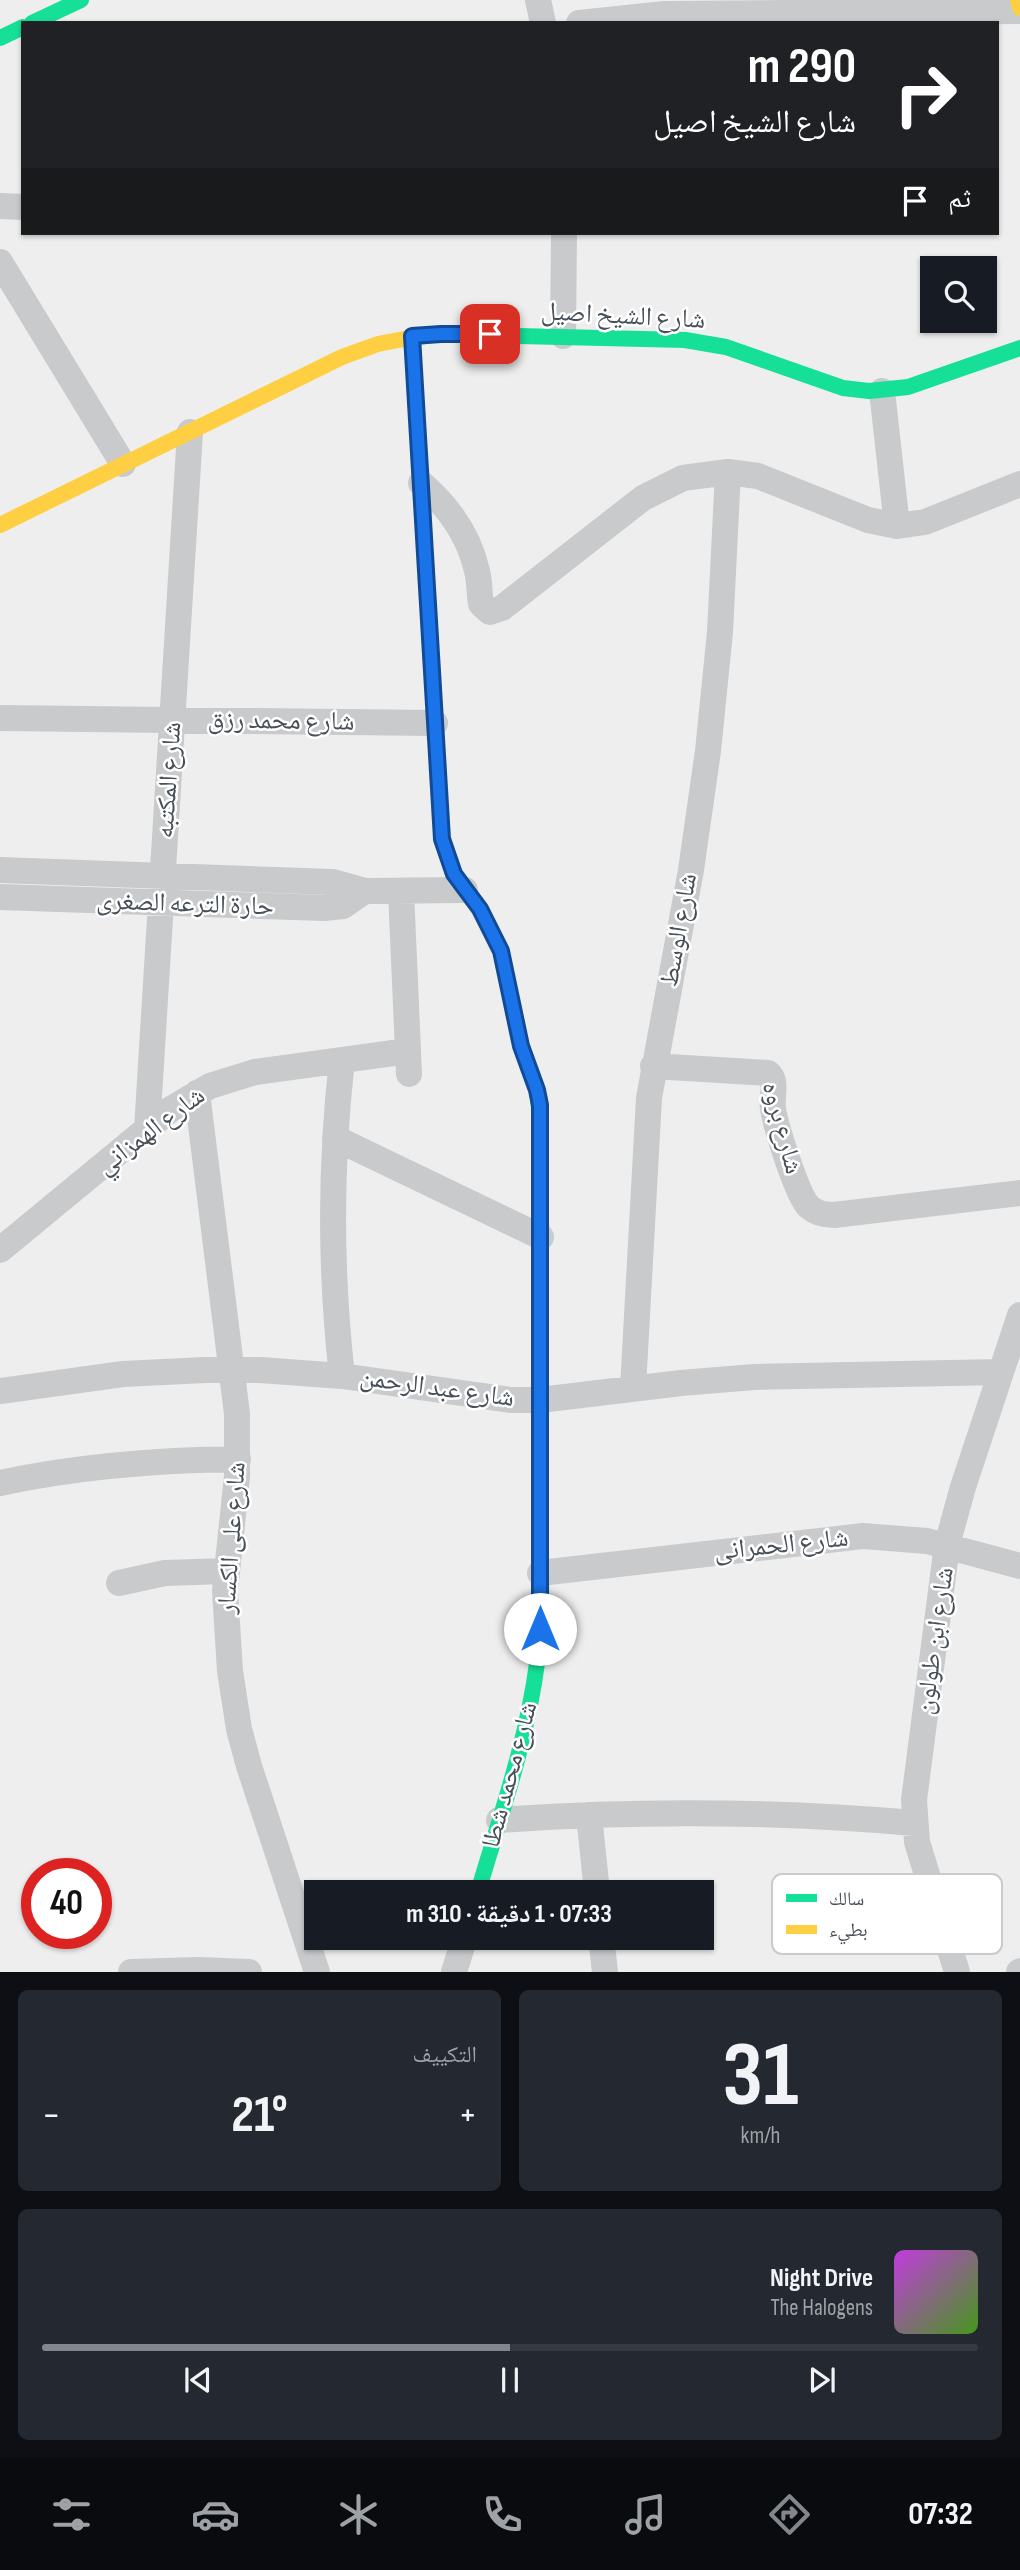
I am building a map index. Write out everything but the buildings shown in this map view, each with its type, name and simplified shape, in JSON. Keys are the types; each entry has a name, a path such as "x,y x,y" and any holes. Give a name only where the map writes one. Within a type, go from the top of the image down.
{"main road":[{"path":"36,21 81,0"},
{"path":"1018,0 1020,10"},
{"path":"0,38 21,28"},
{"name":"شارع الشيخ اصيل","path":"0,525 342,357 376,344 412,336 441,334 671,338 740,351 843,388 882,391 920,383 1020,348"},
{"name":"شارع محمد شطا","path":"412,336 442,839 454,874 492,929 501,951 521,1046 537,1090 541,1127 540,1629 535,1684 528,1719 482,1880"}],"street":[{"path":"538,0 543,21"},
{"path":"598,21 665,14 1020,10"},
{"path":"0,206 21,207"},
{"path":"563,336 564,235"},
{"path":"0,262 123,464"},
{"path":"882,391 897,526"},
{"name":"شارع المكتبه","path":"147,1129 190,432"},
{"path":"421,483 441,501 463,533 477,570 481,604 490,612 502,608 656,490 684,478 728,472 772,480 868,520 897,526 925,522 1020,484"},
{"name":"شارع الوسط","path":"633,1388 649,1098 684,910 708,751 720,632 728,472"},
{"name":"شارع محمد رزق","path":"0,718 435,723"},
{"name":"حارة الترعه الصغرى","path":"0,870 333,882 365,891 465,890"},
{"name":"حارة الترعه الصغرى","path":"0,897 324,908 343,905 365,891"},
{"name":"شارع الهمزاني","path":"0,1250 171,1109 225,1080 254,1072 342,1059 408,1063 401,891"},
{"path":"342,1059 335,1138 333,1257 342,1376"},
{"name":"شارع بروه","path":"653,1066 768,1073 774,1082 772,1098 775,1118 801,1195 809,1206 821,1214 834,1215 1020,1193"},
{"name":"شارع على الكسار","path":"197,1093 237,1414 238,1459 226,1572 226,1631 239,1729 317,1972"},
{"path":"335,1138 541,1237"},
{"name":"شارع ابن طولون","path":"926,1874 914,1823 916,1779 947,1545 963,1487 1020,1315"},
{"name":"شارع عبد الرحمن","path":"0,1391 124,1374 232,1370 342,1376 510,1400 540,1400 754,1377 1000,1373"},
{"path":"0,1483 114,1465 238,1459"},
{"name":"شارع الحمرانى","path":"540,1573 842,1538 895,1537 947,1545 1020,1566"},
{"path":"119,1583 165,1573 226,1572"},
{"path":"499,1820 589,1815 751,1813 914,1823"},
{"path":"589,1815 596,1880"},
{"path":"454,1972 460,1950"},
{"path":"602,1950 605,1972"},
{"name":"شارع ابن طولون","path":"951,1954 957,1972"},
{"path":"131,1972 249,1972"}],"traffic: fast":[{"path":"36,21 81,0"},
{"path":"0,38 21,28"},
{"path":"409,338 441,334 685,340 726,347 843,388 869,391 908,387 1020,348"},
{"path":"438,776 442,839 455,874 480,909 501,951 521,1046 537,1090 541,1127 541,1254"},
{"path":"482,1880 527,1721 537,1663 541,1582 540,1502"}],"traffic: slow":[{"path":"1018,0 1020,8"},
{"path":"412,336 438,776"},
{"path":"0,525 342,357 378,344 409,338"},
{"path":"540,1502 541,1254"}],"route":[{"path":"490,334 412,336 442,839 454,874 480,909 501,951 508,974 515,1023 540,1105 540,1629"}]}
